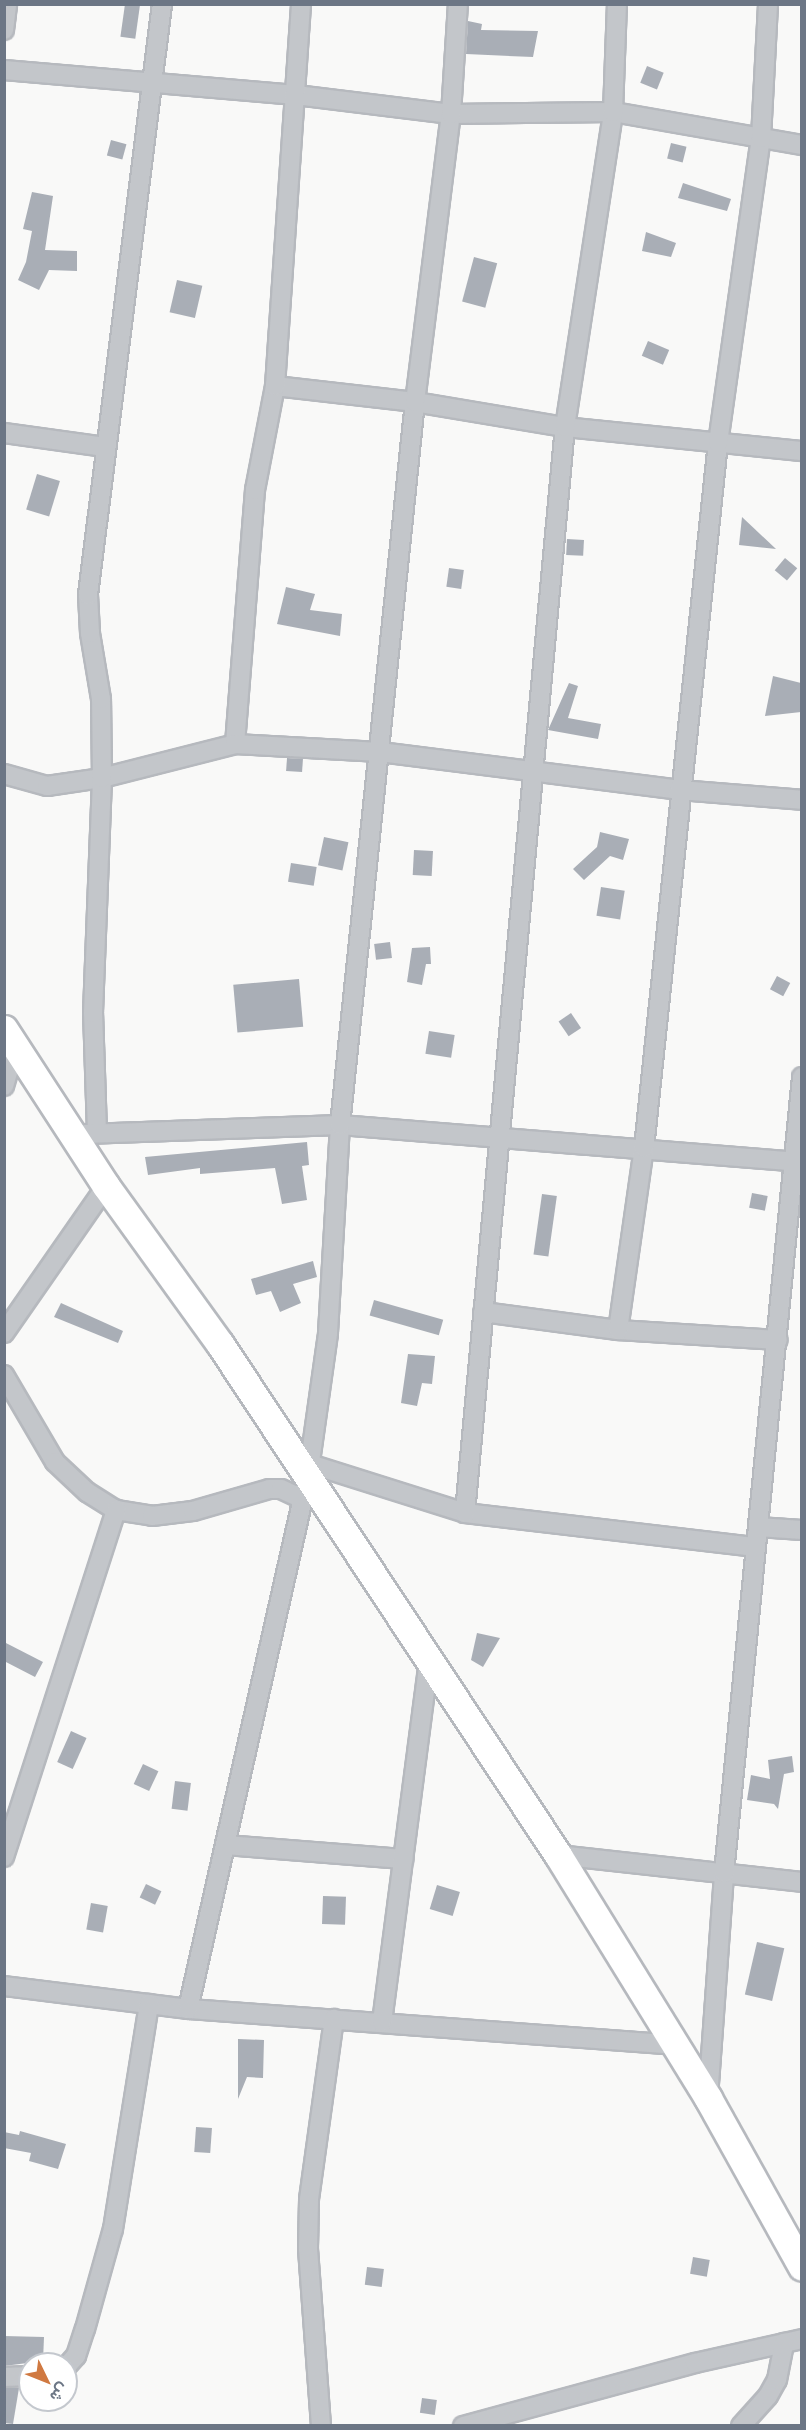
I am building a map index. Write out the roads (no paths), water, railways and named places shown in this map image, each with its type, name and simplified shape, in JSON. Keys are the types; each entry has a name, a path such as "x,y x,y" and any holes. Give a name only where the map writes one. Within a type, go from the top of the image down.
{"main road":[{"path":"10,1037 86,1134 106,1186 220,1344 307,1480 558,1855 708,2098 801,2266"}],"street":[{"path":"4,30 7,4"},
{"path":"162,4 155,84 105,447 88,595 90,633 101,699 102,778 86,1134 340,1125 797,1162"},
{"path":"235,744 255,490 275,386 296,95 300,4"},
{"path":"188,2009 307,1480 328,1333 340,1125 415,402 451,114 458,4"},
{"path":"465,1513 497,1137 534,772 565,427 613,112 617,4"},
{"path":"618,1330 644,1148 679,790 718,443 761,138 768,4"},
{"path":"4,70 296,95 451,114 613,112 801,145"},
{"path":"275,386 415,402 565,427 801,451"},
{"path":"4,433 105,447"},
{"path":"4,774 47,786 102,778 235,744 380,752 679,790 801,800"},
{"path":"4,1086 10,1037"},
{"path":"708,2098 724,1872 797,1162 801,1077"},
{"path":"4,1333 106,1186"},
{"path":"483,1312 618,1330 778,1340"},
{"path":"4,1375 55,1462 87,1492 116,1510 152,1516 193,1511 268,1489 281,1489 307,1480 465,1513 756,1546"},
{"path":"4,1857 116,1510"},
{"path":"758,1527 801,1530"},
{"path":"382,2022 429,1661"},
{"path":"225,1845 403,1859"},
{"path":"558,1855 801,1882"},
{"path":"4,1986 188,2009 676,2045"},
{"path":"77,2352 86,2329 113,2229 149,2004"},
{"path":"321,2426 308,2248 309,2199 334,2019"},
{"path":"463,2426 793,2341"},
{"path":"741,2426 768,2396 793,2341"}]}
